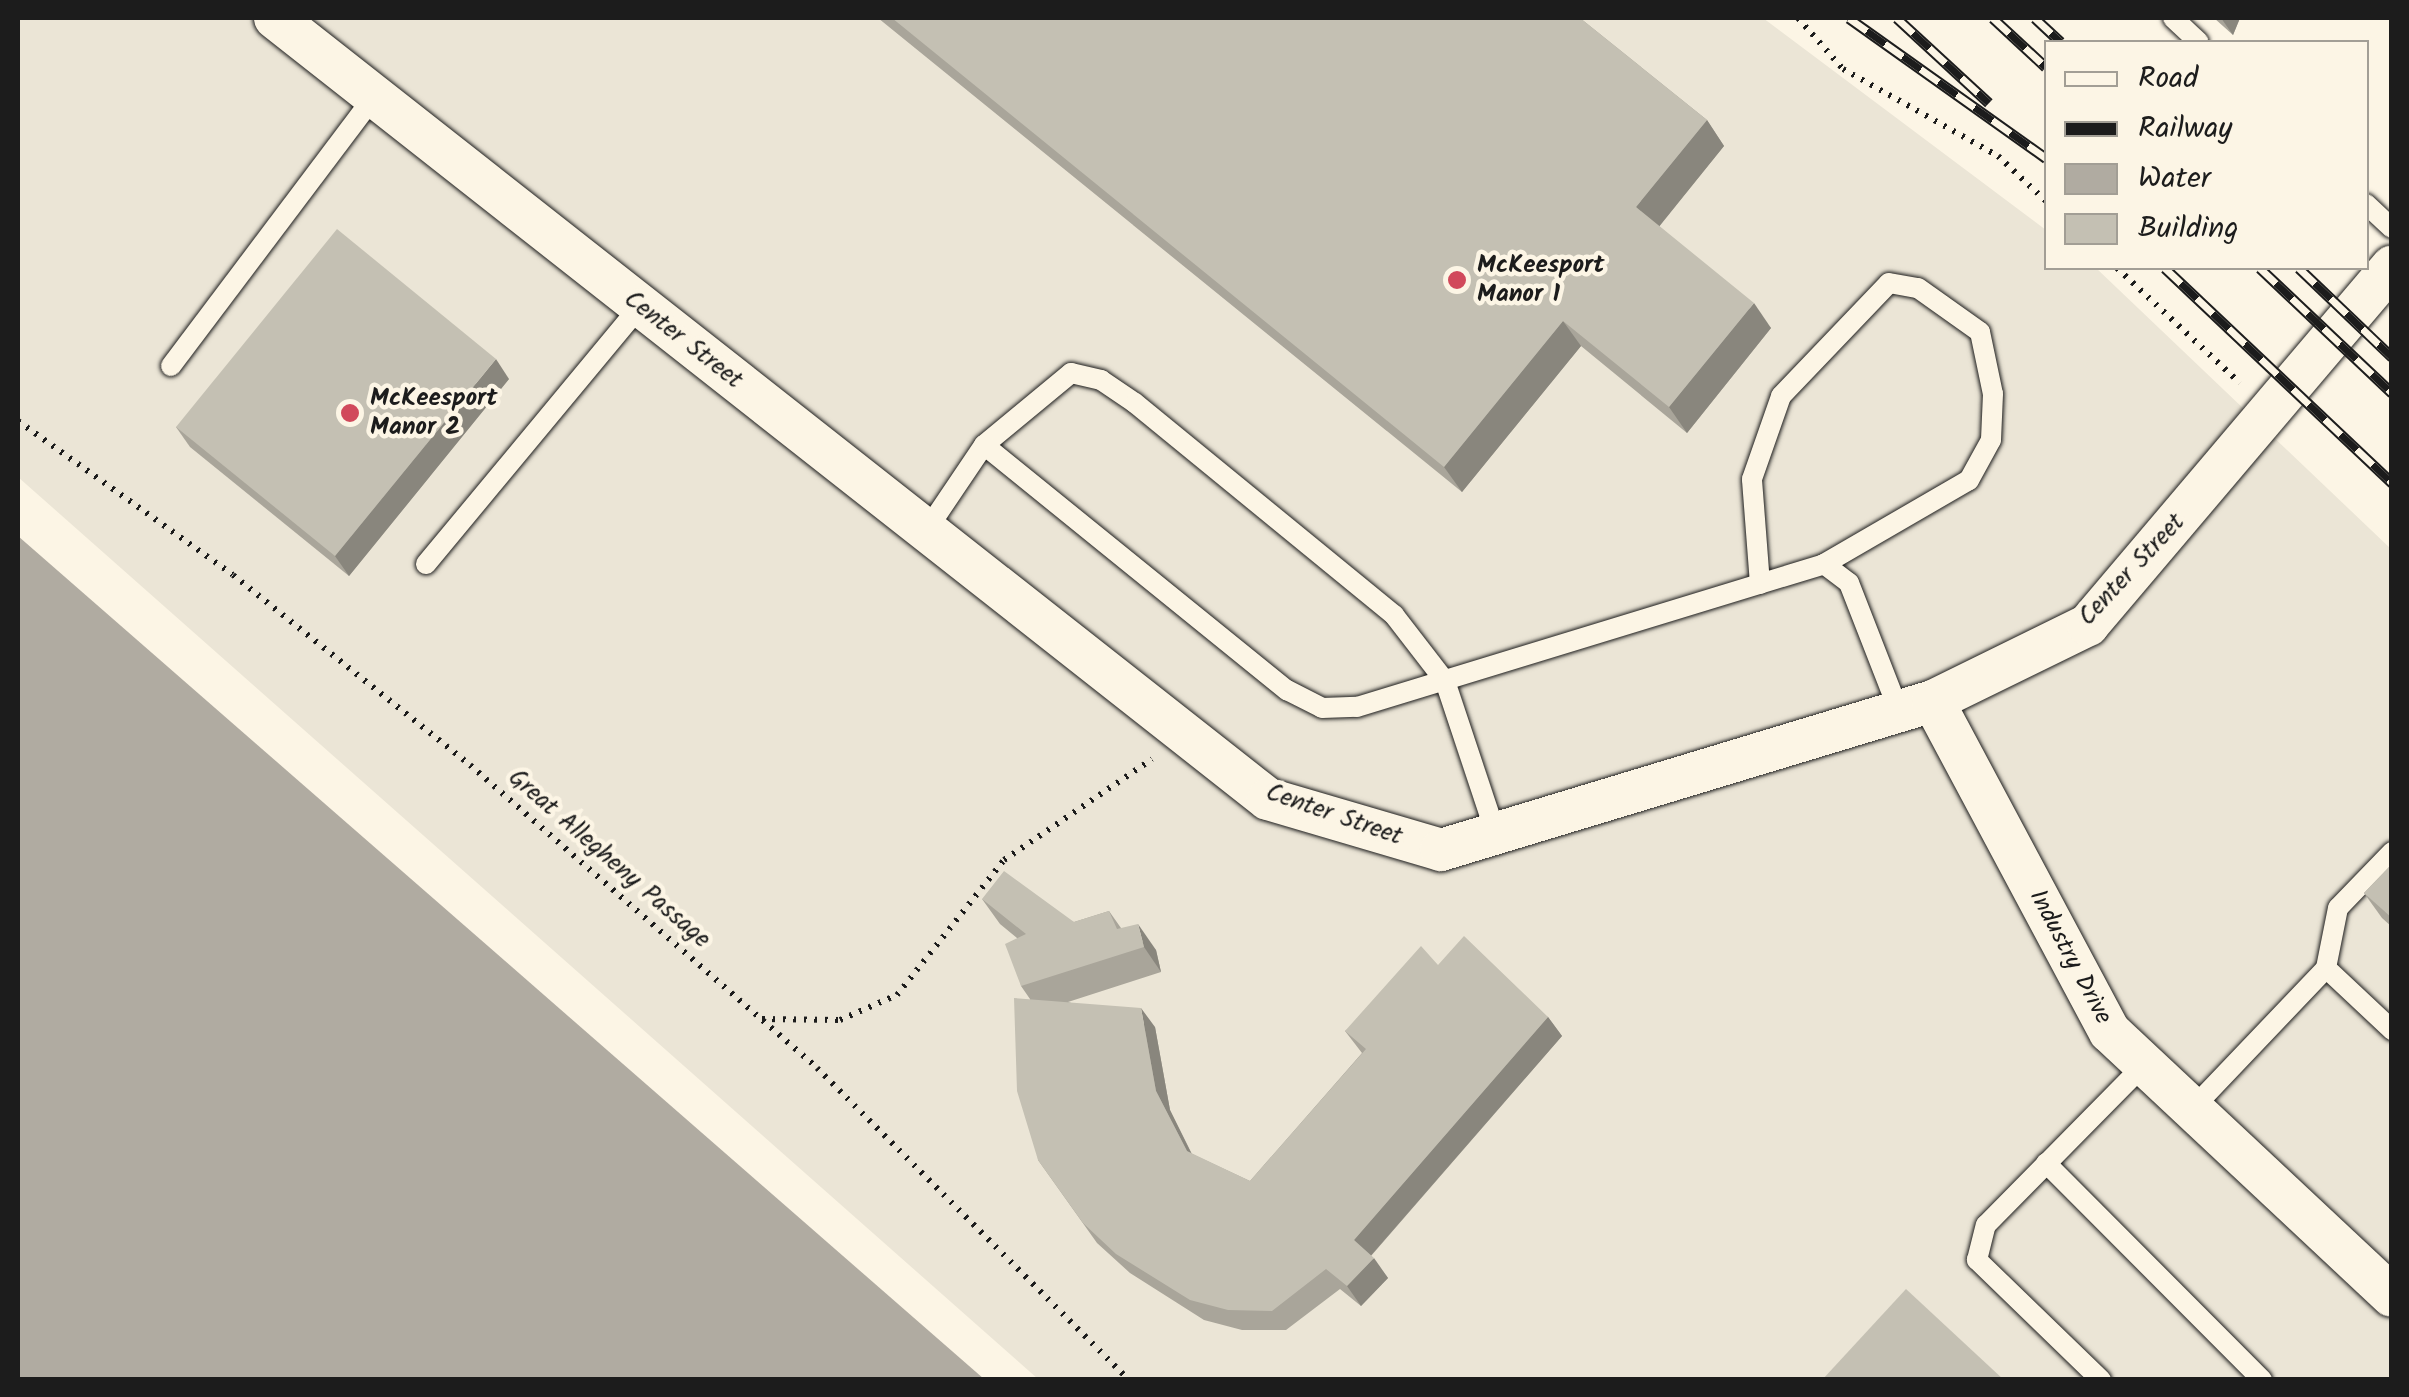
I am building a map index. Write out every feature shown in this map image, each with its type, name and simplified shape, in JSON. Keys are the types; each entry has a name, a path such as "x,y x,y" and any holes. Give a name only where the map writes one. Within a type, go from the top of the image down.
{"street":[{"name":"Center Street","path":"275,18 1268,798 1441,850 1916,706 2088,625 2392,266"},
{"name":"Industry Drive","path":"1916,706 2110,1032 2392,1296"}],"lane":[{"path":"2173,18 2197,40"},
{"path":"171,366 374,97"},
{"path":"2369,207 2392,228"},
{"path":"984,446 1287,690 1322,708 1357,707 1760,584 1824,564 1969,480 1991,440 1993,394 1980,332 1918,288 1889,283 1781,396 1752,480 1760,584"},
{"path":"426,564 640,306"},
{"path":"926,530 984,446 1071,373 1101,380 1394,615 1445,680 1496,834"},
{"path":"1824,564 1849,584 1916,706"},
{"path":"2190,1110 2326,968 2338,908 2392,852"},
{"path":"2326,968 2392,1030"},
{"path":"2101,1380 1978,1260 1986,1225 2144,1065"},
{"path":"2046,1163 2262,1380"}],"path":[{"path":"1798,18 1843,69 1998,156 2044,199"},
{"path":"2119,270 2272,412"},
{"name":"Great Allegheny Passage","path":"18,421 233,576 470,765 761,1019 1128,1380"},
{"path":"761,1019 840,1020 897,995 1004,860 1087,798 1190,737"}],"shaded area":[{"path":"18,18 1763,18 2044,229 2044,270 2098,270 2391,549 2391,1379 1038,1379 18,477"}],"water":[{"path":"18,536 984,1379 18,1379"}],"building":[{"name":"McKeesport Manor 1","path":"892,18 1580,18 1707,120 1636,207 1754,303 1669,407 1563,321 1444,467"},
{"name":"McKeesport Manor 2","path":"337,229 496,359 335,556 176,427"},
{"path":"2392,864 2392,918 2364,893"},
{"path":"1004,871 1074,922 1109,911 1117,929 1138,924 1144,947 1021,986 1005,944 1026,934 982,899"},
{"path":"1464,936 1548,1017 1354,1240 1374,1258 1347,1286 1326,1269 1272,1311 1228,1310 1190,1300 1116,1254 1083,1223 1038,1160 1017,1091 1014,998 1141,1008 1156,1091 1187,1151 1250,1181 1366,1049 1345,1031 1421,946 1438,965"},
{"path":"1906,1289 2004,1380 1822,1380"}],"railway":[{"path":"1849,18 2044,157"},
{"path":"1897,18 1989,103"},
{"path":"1993,18 2044,65"},
{"path":"2035,18 2059,40"},
{"path":"2167,270 2392,483"},
{"path":"2262,270 2392,393"},
{"path":"2301,270 2392,357"}],"place":[{"name":"McKeesport Manor 1","path":"1457,280"},
{"name":"McKeesport Manor 2","path":"350,413"}]}
